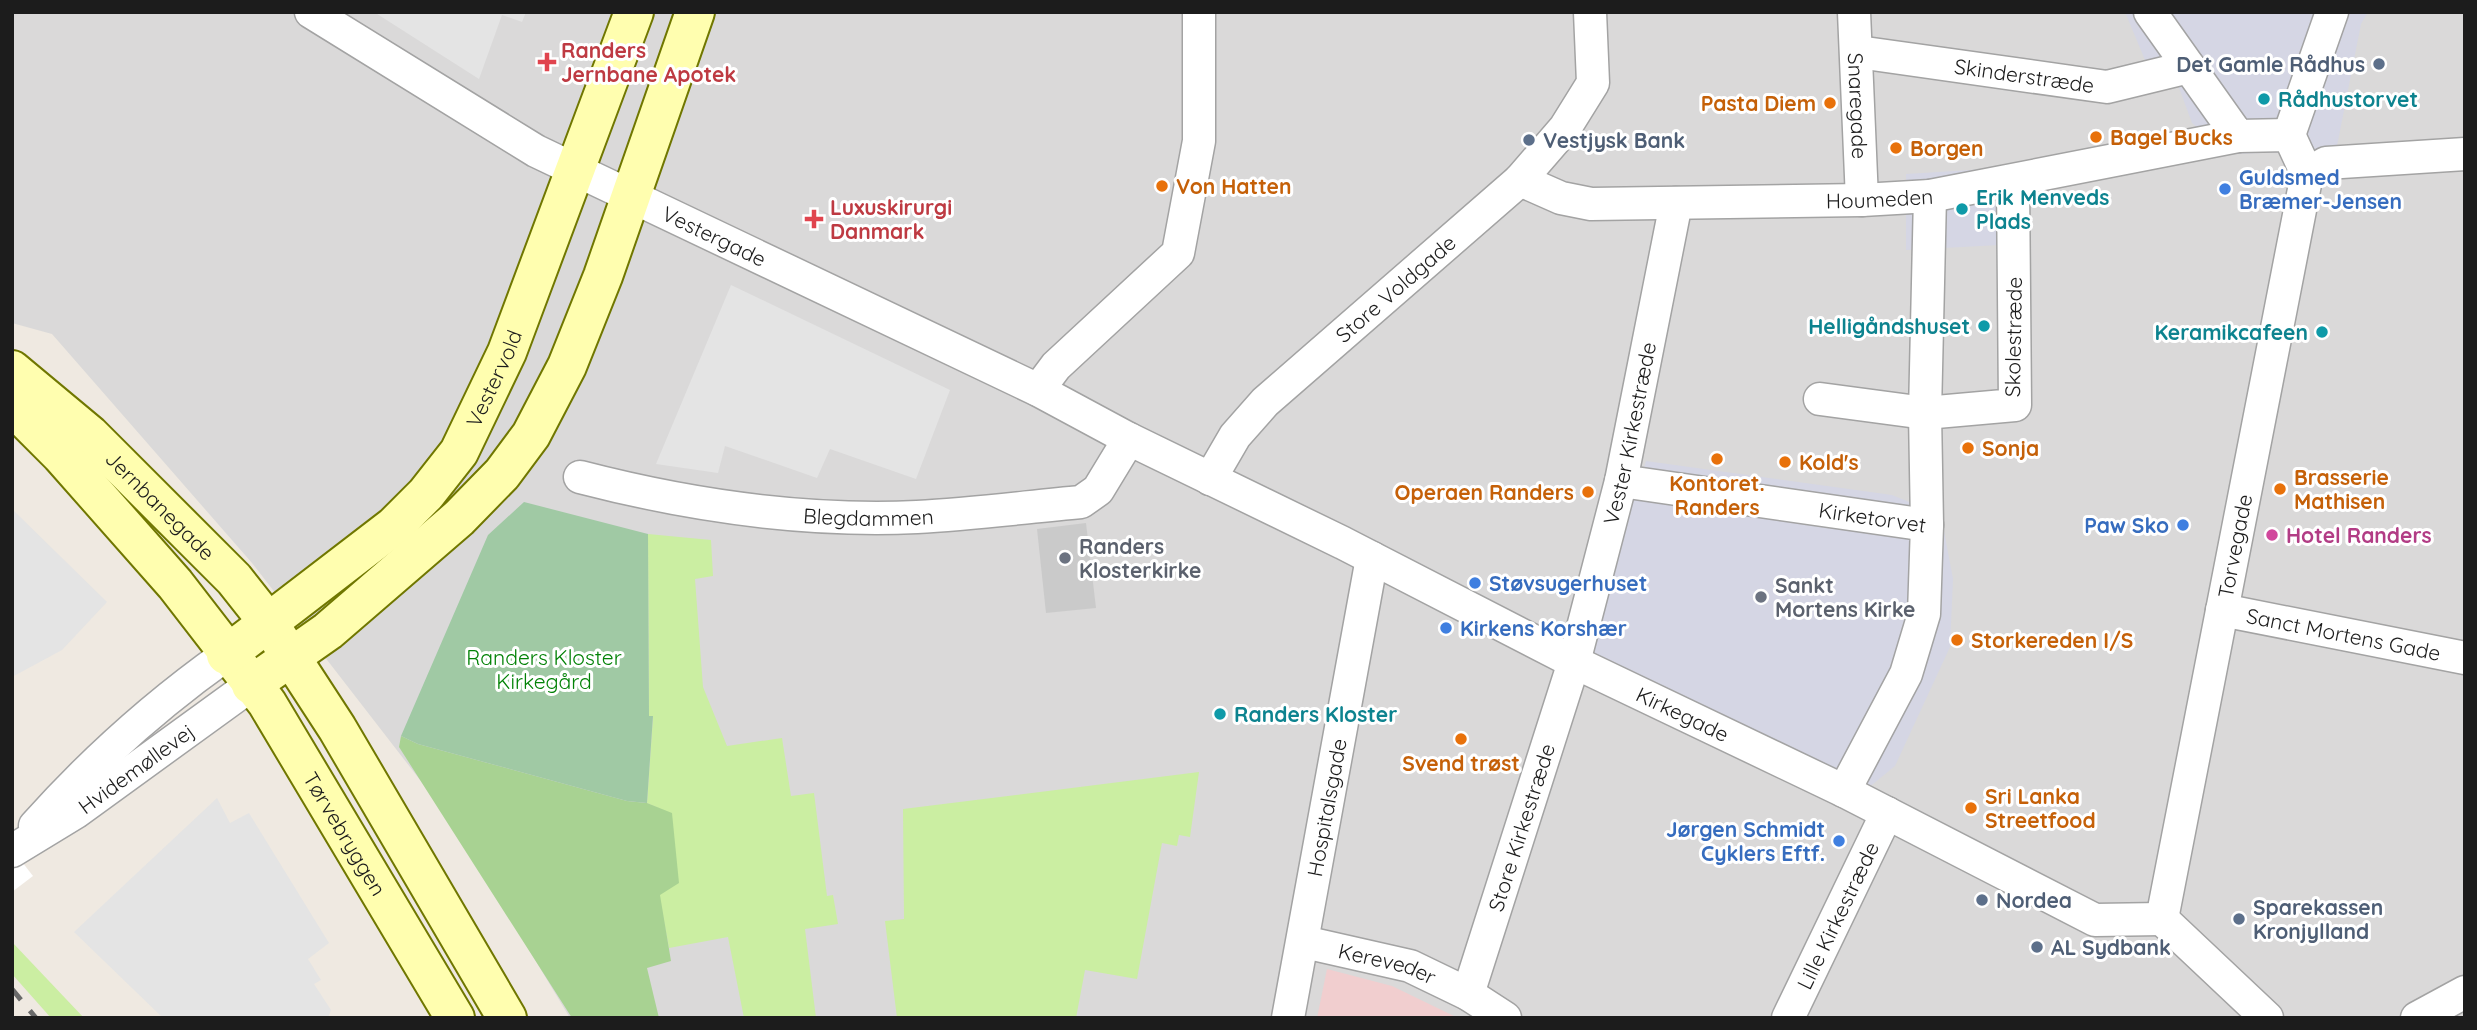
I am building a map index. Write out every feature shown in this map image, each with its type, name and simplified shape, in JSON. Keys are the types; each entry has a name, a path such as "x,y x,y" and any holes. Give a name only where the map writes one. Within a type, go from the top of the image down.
{"main road":[{"name":"Vestervold","path":"226,655 394,526 426,494 459,452 507,352 634,12"},
{"path":"251,685 294,657 481,497 531,435 567,366 631,197 695,12"},
{"name":"Jernbanegade","path":"12,370 90,435 234,579 294,657"},
{"name":"Jernbanegade","path":"12,406 61,455 175,584 226,655"},
{"name":"Tørvebryggen","path":"226,655 291,739 455,1018"},
{"path":"294,657 507,1018"}],"street":[{"name":"Vestergade","path":"311,12 527,146 1038,390 1129,439"},
{"path":"1038,390 1056,366 1178,253 1199,141 1199,12"},
{"name":"Store Voldgade","path":"1210,479 1235,436 1265,402 1520,180 1565,128 1593,83 1590,12"},
{"name":"Snaregade","path":"1854,12 1858,52 1862,200"},
{"path":"2150,12 2238,136 2290,135"},
{"path":"2332,12 2290,135 2306,174 2326,163 2465,154"},
{"name":"Skinderstræde","path":"1858,52 2106,87 2189,67"},
{"name":"Houmeden","path":"1520,180 1561,198 1591,204 1862,200 1930,196 2238,136"},
{"name":"Torvegade","path":"2162,919 2306,174"},
{"name":"Skolestræde","path":"1925,413 2015,405 2013,181"},
{"path":"1927,525 1925,413 1930,196"},
{"name":"Vester Kirkestræde","path":"1574,662 1621,481 1676,203"},
{"path":"1820,399 1925,413"},
{"path":"1129,439 1210,479"},
{"name":"Blegdammen","path":"580,477 719,506 830,515 915,517 1081,502 1098,490 1129,439"},
{"name":"Kirkegade","path":"1210,479 1372,558 1574,662 1844,790 2095,920 2162,919"},
{"name":"Kirketorvet","path":"1621,481 1927,525 1924,614 1906,674 1844,790"},
{"name":"Hospitalsgade","path":"1288,1018 1372,558"},
{"name":"Sanct Mortens Gade","path":"2221,610 2465,658"},
{"name":"Hvidemøllevej","path":"14,850 61,796 190,680 226,655"},
{"name":"Store Kirkestræde","path":"1468,994 1574,662"},
{"name":"Hvidemøllevej","path":"14,850 76,812 251,685"},
{"name":"Lille Kirkestræde","path":"1788,1018 1887,813"},
{"path":"2162,919 2267,1018"},
{"name":"Kereveder","path":"1304,942 1410,966 1468,994 1505,1018"},
{"path":"2417,1018 2465,992"}],"shaded area":[{"path":"12,12 2465,12 2465,1018 570,1018 451,820 252,563 52,334 12,323"},
{"path":"374,12 526,12 522,22 502,15 479,79"},
{"name":"Rådhustorvet","path":"2125,12 2368,12 2361,24 2336,151 2227,154 2192,123 2175,77 2150,72"},
{"name":"Erik Menveds Plads","path":"2019,167 2018,244 1906,250 1906,174"},
{"path":"731,285 950,390 916,479 830,449 817,478 725,446 718,473 656,464"},
{"path":"1646,461 1892,495 1941,515 1953,579 1950,647 1895,766 1862,793 1585,658"},
{"path":"12,509 107,602 62,650 12,677"},
{"name":"Randers Klosterkirke","path":"1086,523 1096,608 1046,613 1037,529"},
{"path":"217,798 230,823 249,813 329,943 308,959 321,980 314,984 331,1010 328,1018 163,1018 74,932"},
{"path":"1327,969 1392,986 1458,1018 1317,1018"}],"green space":[{"name":"Randers Kloster Kirkegård","path":"524,502 648,534 649,716 653,716 647,803 627,801 418,744 401,736 488,535"},
{"path":"648,534 711,540 713,576 695,579 703,687 727,746 782,738 791,796 814,793 827,896 833,895 838,924 805,929 816,1018 744,1018 728,937 669,948 659,895 672,814 647,803 653,717 649,716"},
{"path":"401,736 418,744 627,801 647,803 672,813 679,883 660,895 671,961 647,968 659,1018 572,1018 399,747"},
{"path":"1199,772 1190,837 1179,835 1177,846 1162,843 1137,979 1085,970 1076,1018 897,1018 885,921 904,919 903,809"},
{"path":"12,942 84,1018 51,1018 12,974"}],"pier":[{"path":"12,849 33,876 12,892"}],"railway":[{"path":"12,989 36,1018"}],"place":[{"name":"Randers Jernbane Apotek","path":"547,62"},
{"name":"Det Gamle Rådhus","path":"2379,64"},
{"name":"Rådhustorvet","path":"2264,99"},
{"name":"Pasta Diem","path":"1830,103"},
{"name":"Bagel Bucks","path":"2096,137"},
{"name":"Vestjysk Bank","path":"1529,140"},
{"name":"Borgen","path":"1896,148"},
{"name":"Von Hatten","path":"1162,186"},
{"name":"Guldsmed Bræmer-Jensen","path":"2225,189"},
{"name":"Erik Menveds Plads","path":"1962,209"},
{"name":"Luxuskirurgi Danmark","path":"814,219"},
{"name":"Helligåndshuset","path":"1984,326"},
{"name":"Keramikcafeen","path":"2322,332"},
{"name":"Sonja","path":"1968,448"},
{"name":"Kontoret. Randers","path":"1717,459"},
{"name":"Kold's","path":"1785,462"},
{"name":"Brasserie Mathisen","path":"2280,489"},
{"name":"Operaen Randers","path":"1588,492"},
{"name":"Paw Sko","path":"2183,525"},
{"name":"Hotel Randers","path":"2272,535"},
{"name":"Randers Klosterkirke","path":"1065,558"},
{"name":"Støvsugerhuset","path":"1475,583"},
{"name":"Sankt Mortens Kirke","path":"1761,597"},
{"name":"Kirkens Korshær","path":"1446,628"},
{"name":"Storkereden I/S","path":"1957,640"},
{"name":"Randers Kloster","path":"1220,714"},
{"name":"Svend trøst","path":"1461,739"},
{"name":"Sri Lanka Streetfood","path":"1971,808"},
{"name":"Jørgen Schmidt Cyklers Eftf.","path":"1839,841"},
{"name":"Nordea","path":"1982,900"},
{"name":"Sparekassen Kronjylland","path":"2239,919"},
{"name":"AL Sydbank","path":"2037,947"}]}
